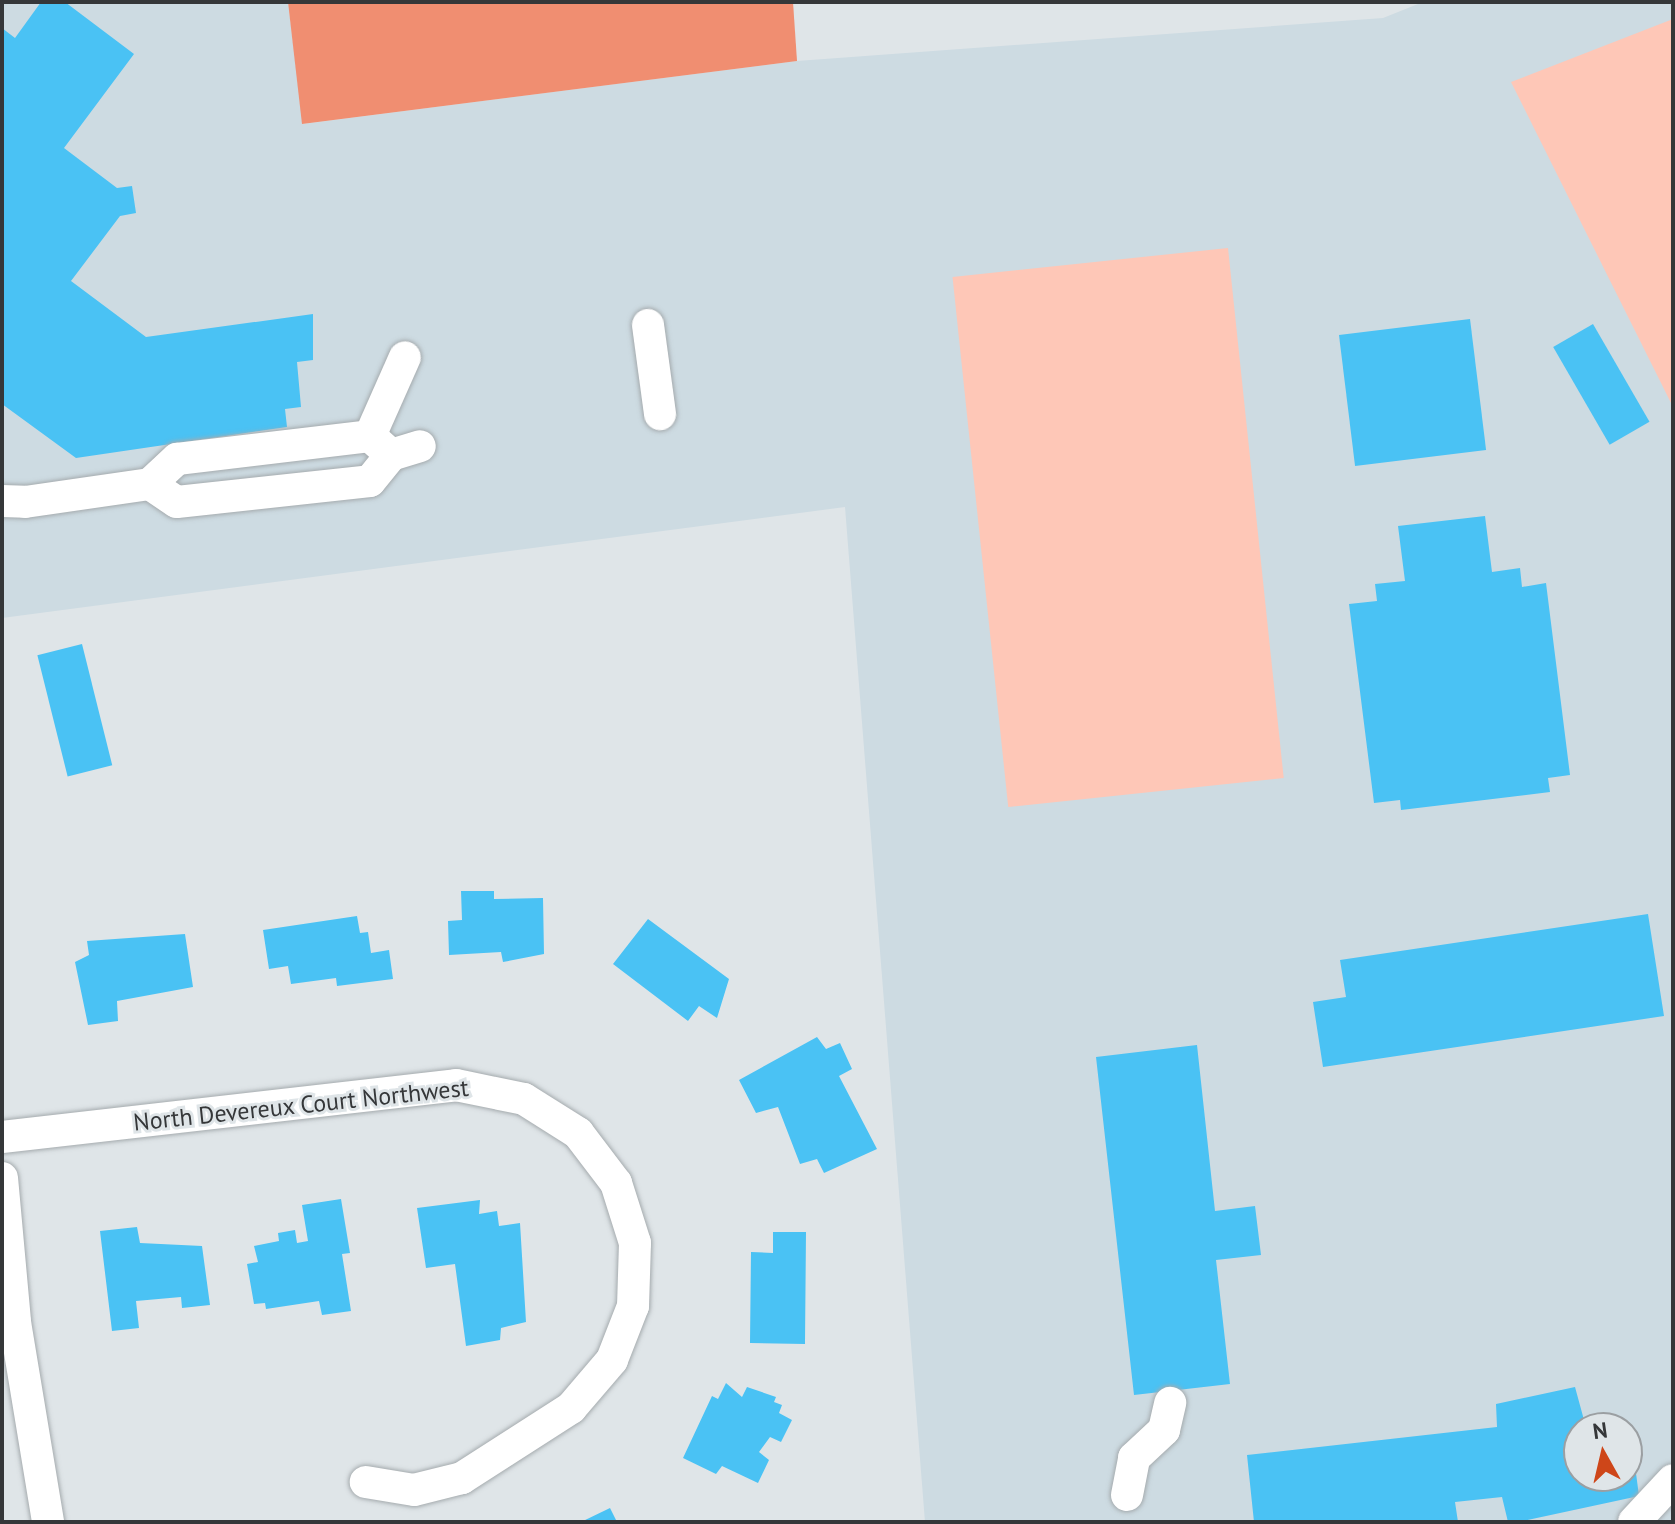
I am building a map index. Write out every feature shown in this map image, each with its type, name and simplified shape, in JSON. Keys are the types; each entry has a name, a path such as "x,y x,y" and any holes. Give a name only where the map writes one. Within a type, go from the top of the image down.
{"street":[{"path":"648,325 660,414"},
{"path":"150,484 177,502 370,481 394,446 405,357"},
{"path":"2,501 25,502 150,484 177,459 394,446"},
{"name":"North Devereux Court Northwest","path":"2,1137 456,1085 524,1099 578,1133 616,1183 635,1243 633,1306 612,1360 571,1408 462,1478 414,1490 366,1482"},
{"path":"2,1178 15,1322 48,1522"},
{"path":"1127,1495 1134,1458 1164,1430 1170,1403"},
{"path":"1634,1522 1673,1480"}],"shaded area":[{"path":"2,2 288,2 303,124 797,61 1383,18 1423,2 1673,2 1673,1522 925,1522 845,507 2,618"},
{"path":"288,2 793,2 797,61 302,124"},
{"path":"1673,19 1673,407 1511,82"},
{"path":"1228,248 1284,778 1008,807 953,277"}],"building":[{"path":"41,2 65,2 134,54 64,148 117,188 132,186 136,213 120,216 71,281 146,337 313,314 313,360 297,362 301,407 285,409 287,427 76,458 2,404 2,28 15,38"},
{"path":"1470,319 1486,450 1355,466 1339,335"},
{"path":"1593,324 1650,422 1610,445 1553,347"},
{"path":"1485,516 1492,572 1520,568 1522,587 1546,583 1570,775 1548,778 1550,792 1401,810 1400,800 1374,803 1349,604 1377,601 1375,584 1405,581 1398,526"},
{"path":"82,644 112,765 68,776 37,655"},
{"path":"461,891 494,891 494,899 543,898 544,954 503,962 501,952 449,955 448,921 462,920"},
{"path":"1648,914 1664,1016 1323,1067 1313,1002 1346,997 1340,960"},
{"path":"357,916 360,933 368,932 371,953 389,950 393,979 337,986 336,978 291,984 288,966 269,969 263,930"},
{"path":"648,919 729,979 717,1018 699,1006 688,1021 613,964"},
{"path":"185,934 193,987 117,1001 118,1021 88,1025 75,962 89,955 87,941"},
{"path":"817,1037 826,1049 840,1043 852,1069 839,1076 877,1149 824,1173 817,1159 800,1164 778,1107 756,1113 739,1080"},
{"path":"1197,1045 1215,1211 1255,1206 1261,1255 1216,1260 1230,1384 1134,1395 1096,1057"},
{"path":"341,1199 350,1253 342,1254 351,1311 322,1315 319,1301 266,1309 265,1303 254,1304 247,1264 258,1262 254,1246 279,1241 278,1233 295,1230 297,1243 308,1241 302,1205"},
{"path":"480,1200 479,1214 497,1211 499,1226 520,1223 526,1322 501,1328 500,1340 466,1346 455,1264 426,1268 417,1208"},
{"path":"137,1227 140,1243 202,1246 210,1305 182,1308 181,1297 136,1301 139,1328 112,1331 100,1231"},
{"path":"773,1232 806,1232 805,1344 750,1343 751,1252 773,1253"},
{"path":"726,1383 742,1397 747,1387 776,1397 774,1402 782,1405 779,1413 792,1420 781,1442 770,1437 759,1452 769,1460 758,1483 722,1466 716,1474 683,1458 712,1396 718,1399"},
{"path":"1575,1387 1582,1412 1563,1412 1563,1492 1638,1492 1639,1496 1518,1522 1508,1522 1502,1497 1455,1502 1458,1522 1254,1522 1247,1455 1497,1427 1496,1404"},
{"path":"610,1508 617,1522 581,1522"}]}
